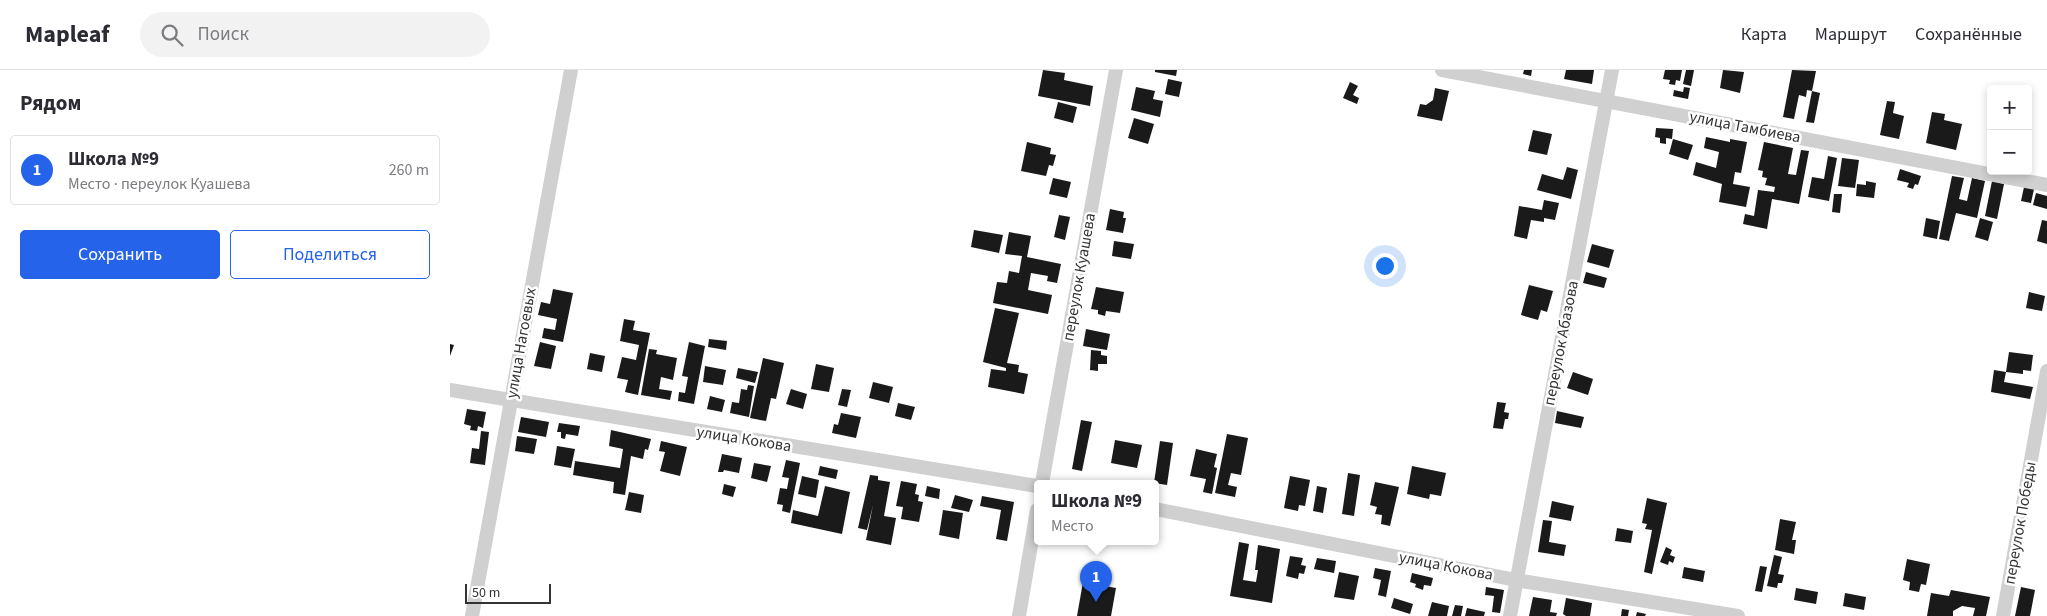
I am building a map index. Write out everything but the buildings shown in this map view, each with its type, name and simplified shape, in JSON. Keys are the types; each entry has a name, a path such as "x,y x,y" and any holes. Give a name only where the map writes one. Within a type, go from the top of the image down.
{"street":[{"name":"улица Нагоевых","path":"472,616 571,70"},
{"name":"переулок Куашева","path":"1043,480 1116,70"},
{"name":"улица Тамбиева","path":"1442,70 2047,185"},
{"name":"переулок Абазова","path":"1510,616 1612,70"},
{"name":"переулок Победы","path":"2003,616 2047,371"},
{"name":"улица Кокова","path":"450,390 1034,486"},
{"name":"улица Кокова","path":"1159,510 1516,580 1738,616"},
{"path":"1020,616 1034,529"}],"place":[{"name":"Школа №9","path":"1096,602"}]}
